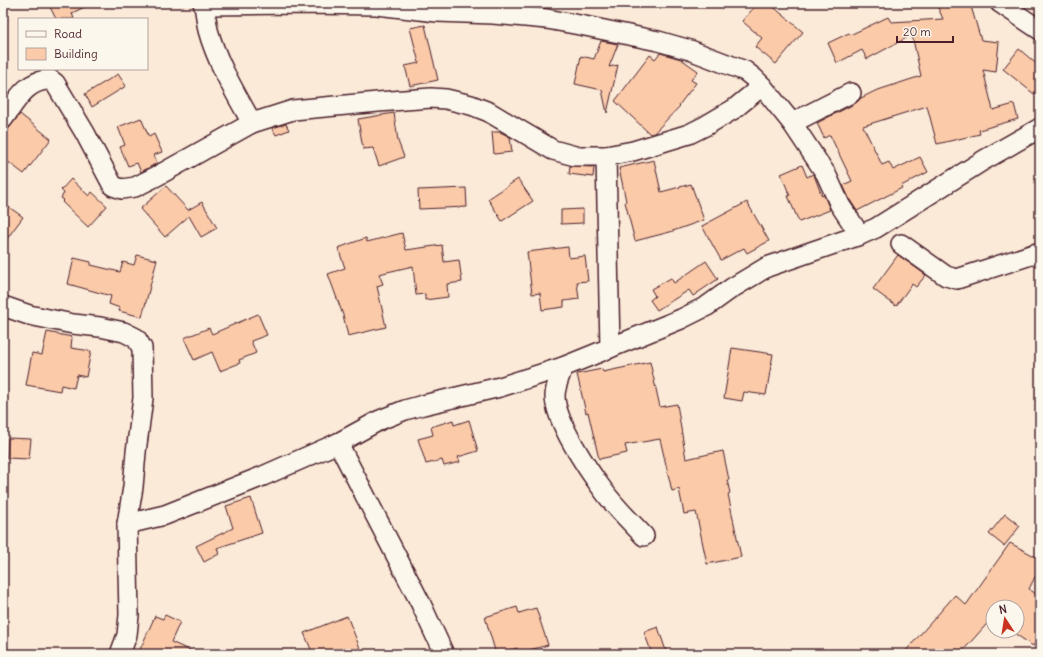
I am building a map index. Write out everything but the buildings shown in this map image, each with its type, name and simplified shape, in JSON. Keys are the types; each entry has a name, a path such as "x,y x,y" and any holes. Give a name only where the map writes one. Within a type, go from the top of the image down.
{"street":[{"path":"1000,3 1040,30"},
{"path":"252,123 215,50 208,30 204,4 377,5 437,12 491,8 658,41 690,50 745,72 762,86 792,123 826,174 840,205 860,235"},
{"path":"3,119 26,89 37,82 51,80 55,83 85,133 113,186 127,189 135,187 157,176 252,123 293,110 371,102 431,98 446,99 471,105 489,112 553,150 575,156 606,156 633,151 689,134 734,109 762,86"},
{"path":"792,123 851,93"},
{"path":"127,524 165,515 264,476 338,443 380,420 405,410 500,387 564,367 681,319 707,306 732,288 767,267 860,235 876,228 984,160 1040,128"},
{"path":"606,156 610,348"},
{"path":"901,244 946,276 957,279 1040,252"},
{"path":"3,306 29,315 124,332 136,338 142,348 143,398 133,487 127,524 129,614 127,634 120,654"},
{"path":"564,367 556,388 555,396 561,424 603,491 644,536"},
{"path":"338,443 421,604 444,654"}]}
